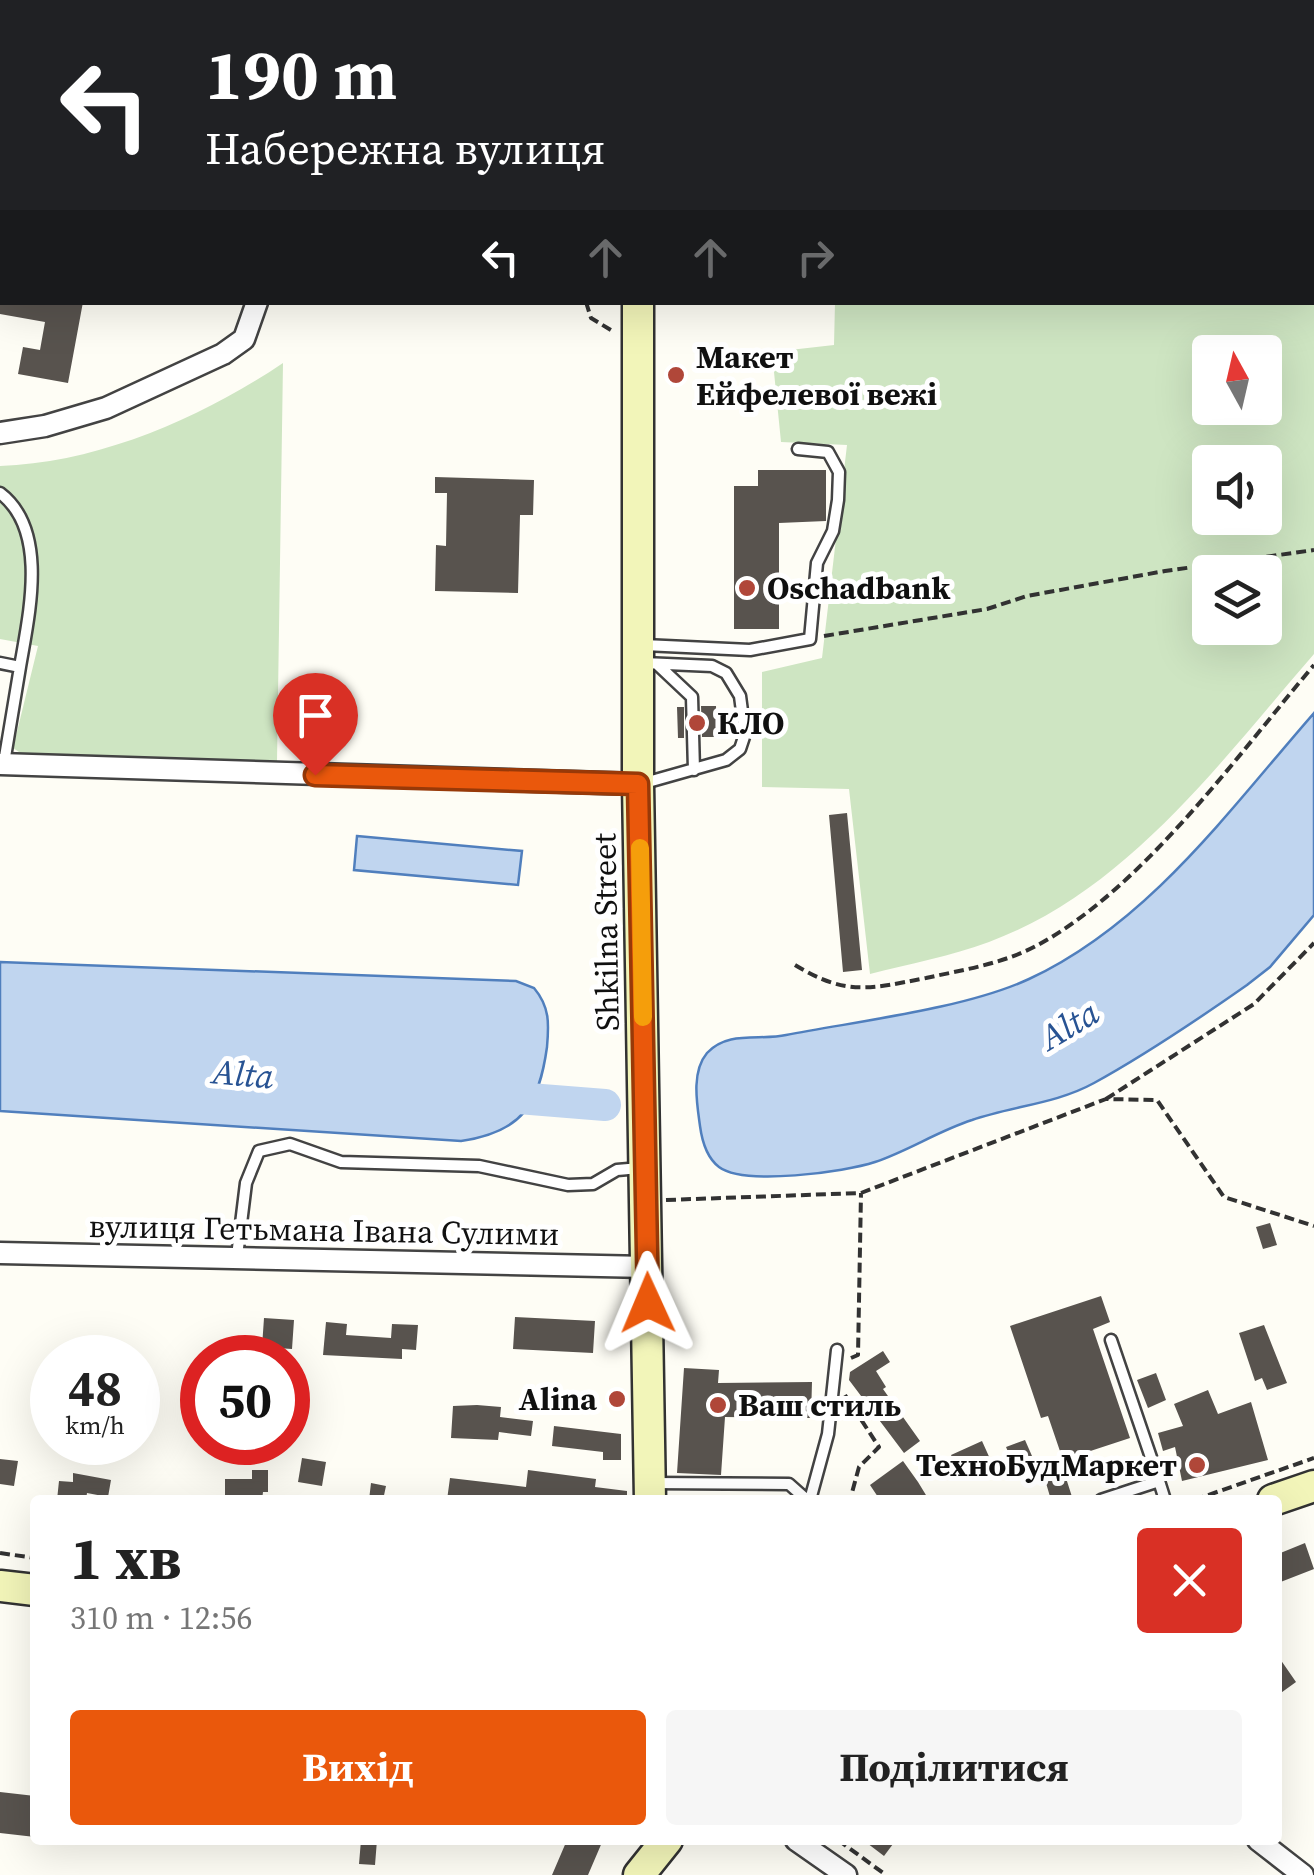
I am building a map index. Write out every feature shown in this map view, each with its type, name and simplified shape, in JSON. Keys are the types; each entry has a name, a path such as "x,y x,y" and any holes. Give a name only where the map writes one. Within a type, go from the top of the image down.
{"main road":[{"name":"Shkilna Street","path":"638,305 644,657 638,784 650,1492"},
{"path":"1282,1497 1314,1486"},
{"path":"0,1586 30,1589"},
{"path":"639,1875 661,1845"}],"street":[{"path":"0,433 74,420 236,346 250,329 256,305"},
{"path":"2,764 638,784"},
{"name":"вулиця Гетьмана Івана Сулими","path":"0,1253 647,1267"},
{"path":"803,1845 846,1875"},
{"path":"1264,1845 1303,1875"}],"lane":[{"path":"644,657 750,650 810,639 817,563 835,522 839,481 828,452 798,450"},
{"path":"0,493 17,507 28,547 30,583 2,764"},
{"path":"644,657 692,697 694,770"},
{"path":"638,784 726,760 743,744 738,690 718,668 644,657"},
{"path":"0,663 20,666"},
{"path":"238,1256 246,1183 259,1151 290,1144 341,1162 479,1166 568,1185 593,1184 616,1170 646,1168"},
{"path":"1111,1340 1163,1495"},
{"path":"810,1495 828,1434 837,1350"},
{"path":"1116,1495 1158,1481"},
{"path":"650,1492 789,1484 803,1495"}],"path":[{"path":"810,639 987,609 1028,596 1164,571 1314,550"},
{"path":"795,966 831,986 863,989 965,970 1036,946 1110,894 1314,665"},
{"path":"646,1200 862,1193 1106,1099 1254,1004 1314,943"},
{"path":"1106,1099 1157,1100 1224,1197 1314,1226"},
{"path":"836,1364 858,1355 862,1193"},
{"path":"835,1379 880,1448 859,1468 851,1495"},
{"path":"1208,1495 1314,1458"},
{"path":"0,1554 30,1557"},
{"path":"845,1845 886,1875"}],"green space":[{"path":"835,305 1314,305 1314,654 1207,779 1128,857 1085,891 1039,919 989,942 870,974 849,789 762,787 762,672 822,658 847,445 781,442 772,352 834,345"},
{"path":"283,363 277,762 25,756 13,748 38,646 0,639 0,466 75,456 149,434 219,401"}],"water":[{"path":"1314,713 1314,915 1270,967 1247,985 1153,1048 1079,1090 972,1120 875,1162 819,1173 750,1176 719,1167 711,1158 702,1137 696,1088 702,1061 715,1046 734,1039 776,1037 910,1013 974,998 1029,979 1072,955 1149,896 1218,825"},
{"path":"357,836 522,851 518,885 354,870"},
{"path":"0,962 516,981 534,988 546,1009 544,1067 532,1100 513,1123 482,1137 461,1141 0,1111"}],"building":[{"path":"0,305 82,305 68,383 18,374 23,347 40,350 45,322 0,314"},
{"path":"758,470 826,470 826,521 779,523 779,629 734,629 734,486 758,486"},
{"path":"435,477 534,480 533,515 520,515 518,593 435,591 436,545 446,546 447,493 435,493"},
{"path":"701,706 716,706 717,737 702,737"},
{"path":"677,707 684,707 684,738 678,738"},
{"path":"847,813 862,970 843,972 829,815"},
{"path":"1270,1223 1277,1245 1263,1249 1256,1227"},
{"path":"1101,1296 1110,1322 1093,1329 1130,1438 1063,1460 1048,1416 1041,1418 1010,1326"},
{"path":"515,1317 595,1321 593,1353 513,1349"},
{"path":"264,1318 294,1320 293,1335 263,1335"},
{"path":"326,1322 347,1324 346,1335 391,1338 392,1324 418,1325 416,1350 402,1349 402,1359 323,1355"},
{"path":"1264,1325 1287,1383 1267,1390 1262,1378 1255,1381 1239,1333"},
{"path":"883,1351 890,1362 876,1371 886,1387 883,1389 920,1441 904,1453 849,1380 850,1372"},
{"path":"684,1368 719,1370 718,1383 812,1382 811,1418 725,1417 721,1475 677,1473"},
{"path":"1156,1373 1166,1400 1148,1408 1137,1380"},
{"path":"1208,1390 1218,1414 1251,1402 1268,1460 1182,1481 1175,1447 1163,1451 1158,1433 1183,1426 1174,1404"},
{"path":"453,1406 501,1407 500,1417 533,1421 531,1436 499,1432 498,1440 451,1438"},
{"path":"554,1426 621,1434 621,1460 603,1460 603,1452 552,1446"},
{"path":"1025,1440 1039,1472 1020,1480 1006,1447"},
{"path":"982,1441 991,1461 960,1475 951,1455"},
{"path":"1056,1458 1071,1495 1050,1495 1041,1466"},
{"path":"0,1459 18,1461 14,1486 0,1484"},
{"path":"310,1459 326,1462 322,1486 298,1482 301,1465 310,1465"},
{"path":"903,1461 926,1495 877,1495 870,1485"},
{"path":"252,1470 268,1470 268,1492 225,1495 225,1479 252,1479"},
{"path":"528,1470 596,1479 595,1487 627,1491 627,1495 448,1495 450,1478 526,1487"},
{"path":"73,1473 111,1480 108,1495 58,1495 59,1481 73,1482"},
{"path":"371,1483 386,1486 384,1495 370,1495"},
{"path":"1305,1543 1314,1569 1282,1581 1282,1552"},
{"path":"1282,1662 1296,1682 1282,1692"},
{"path":"0,1792 30,1795 30,1836 0,1833"},
{"path":"361,1845 377,1845 375,1865 359,1864"},
{"path":"565,1845 601,1845 588,1875 552,1875"},
{"path":"870,1845 892,1845 884,1856"}],"waterway":[{"name":"Alta","path":"493,1096 605,1105"}],"slow traffic":[{"path":"640,848 643,1017"}],"place":[{"name":"Макет Ейфелевої вежі","path":"676,375"},
{"name":"Oschadbank","path":"747,588"},
{"name":"КЛО","path":"697,723"},
{"name":"Alina","path":"617,1399"},
{"name":"Ваш стиль","path":"718,1405"},
{"name":"ТехноБудМаркет","path":"1197,1465"}],"route":[{"path":"315,775 638,784 648,1303"}]}
